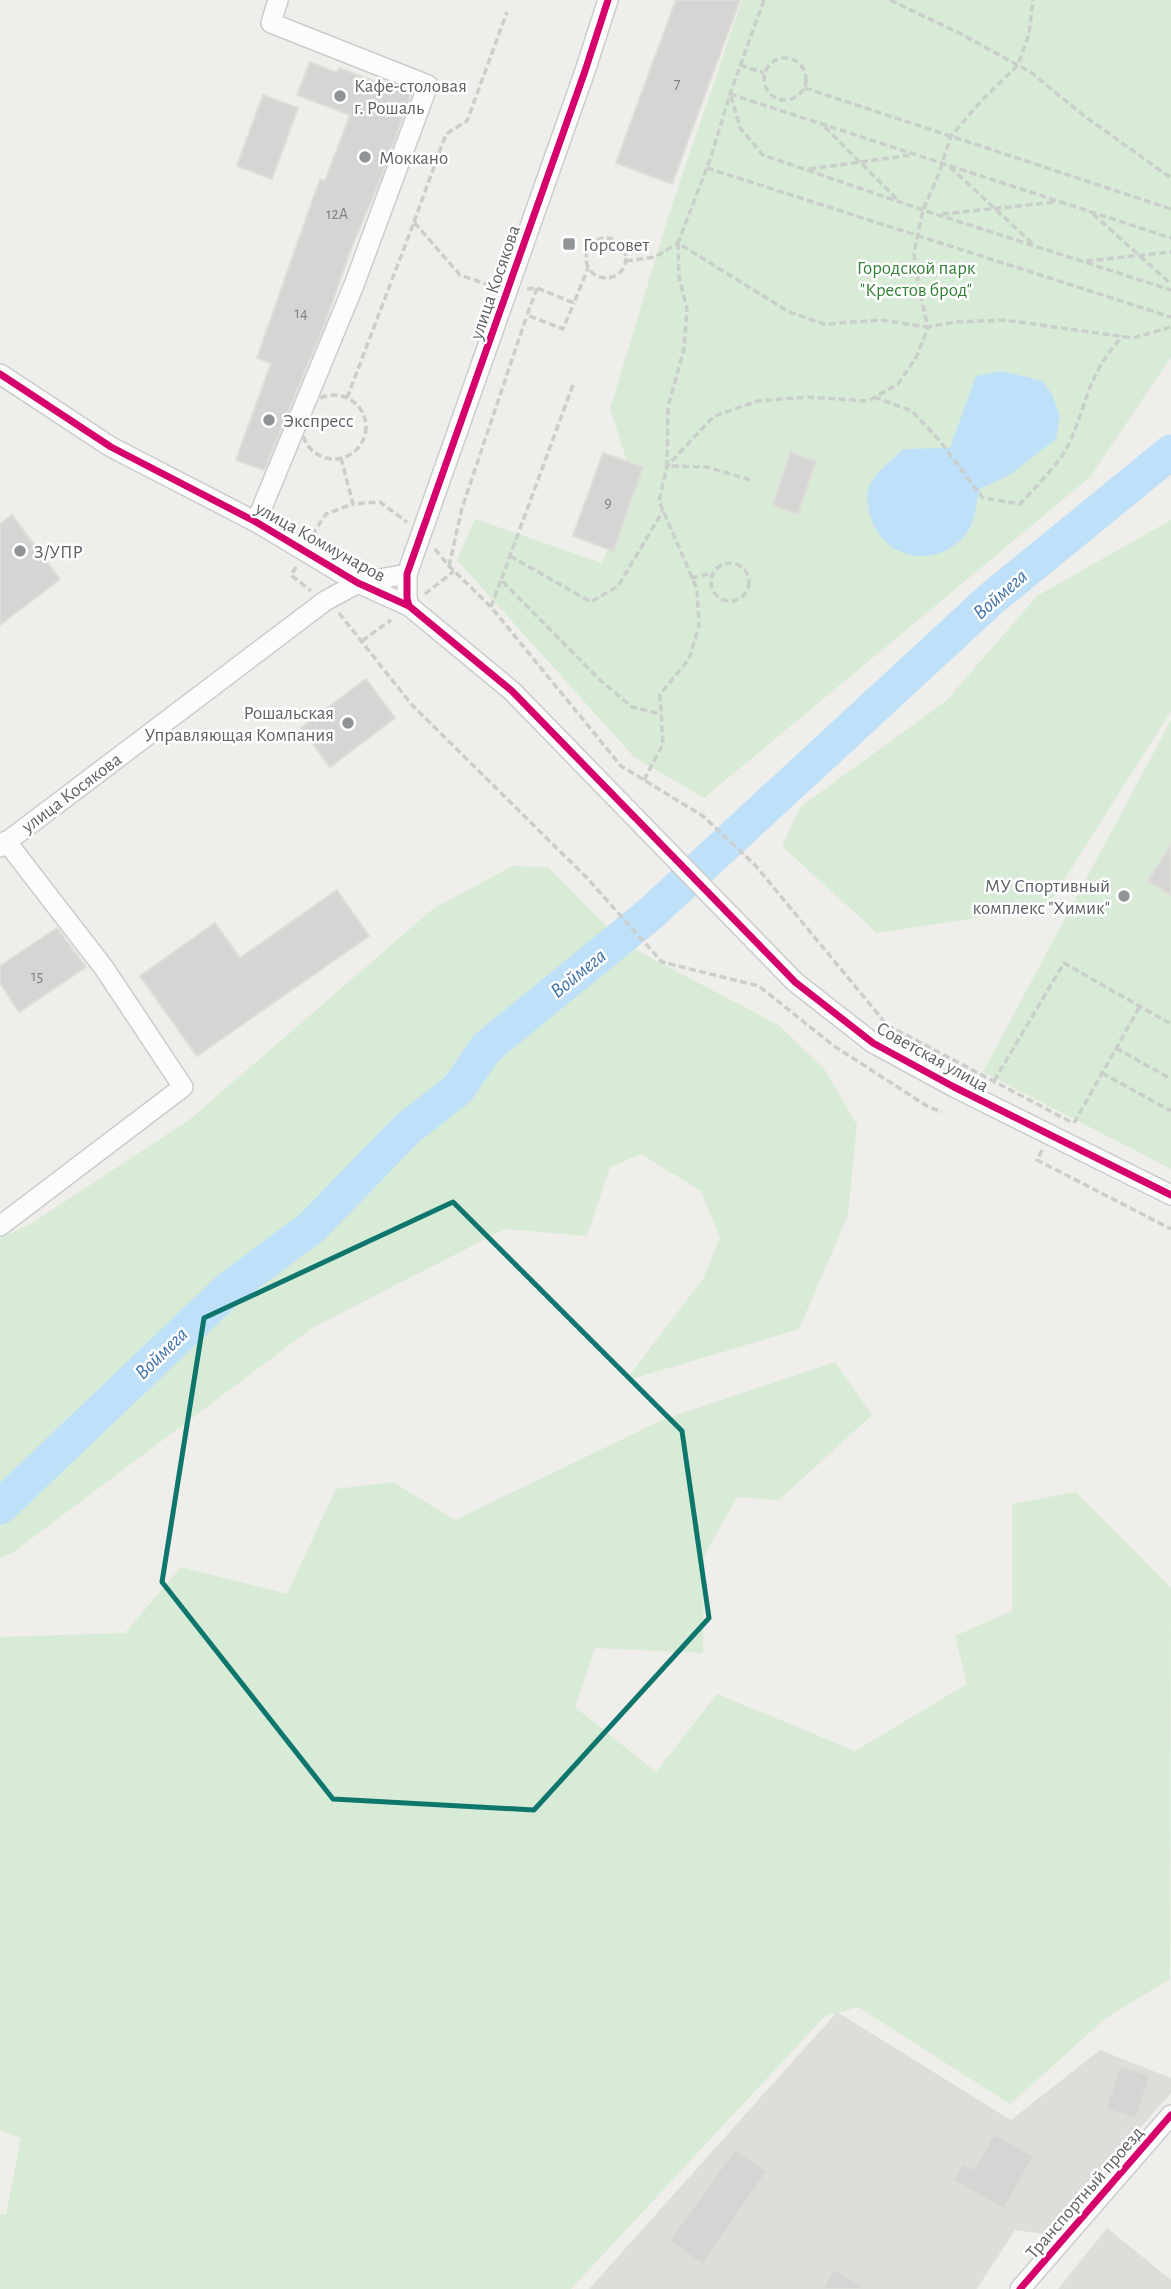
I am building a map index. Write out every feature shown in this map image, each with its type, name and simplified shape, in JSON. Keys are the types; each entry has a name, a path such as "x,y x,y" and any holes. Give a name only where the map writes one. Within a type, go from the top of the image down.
{"street":[{"path":"256,522 354,285 428,85 271,23 278,0"},
{"name":"улица Косякова","path":"3,844 325,601 358,583 407,574 608,0"},
{"name":"улица Коммунаров","path":"0,374 111,447 256,522 358,583 410,606 512,691 654,837"},
{"path":"407,574 407,598 410,606"},
{"name":"Советская улица","path":"654,837 795,982 873,1043 954,1087 1171,1195"},
{"path":"0,1226 183,1087 104,968 3,844"},
{"name":"Транспортный проезд","path":"1020,2289 1171,2115"}],"path":[{"path":"644,780 663,744 660,694 689,659 699,626 697,589 659,501 667,466 668,407 684,349 687,309 679,277 678,243 707,168 764,0"},
{"path":"890,0 963,35 1032,73 1083,115 1171,178"},
{"path":"667,466 714,416 758,401 808,397 868,401 898,384 917,356 929,327 914,253 923,209 951,136 981,101 1018,65 1029,34 1033,0"},
{"path":"347,398 446,134 467,121 507,12"},
{"path":"791,58 797,61 806,73 805,88 796,97 783,100 776,98 766,87 764,73 775,60 791,58"},
{"path":"740,65 764,73"},
{"path":"805,88 1171,209"},
{"path":"730,94 1171,238"},
{"path":"730,94 740,128 763,155 1171,290"},
{"path":"822,124 900,202"},
{"path":"807,170 915,155"},
{"path":"949,166 1036,246"},
{"path":"707,168 1171,317"},
{"path":"938,215 1058,201"},
{"path":"1091,212 1171,284"},
{"path":"414,222 460,275 508,291 537,288 574,303"},
{"path":"527,315 563,329 588,268 587,251 591,244 606,237 624,248 626,261 617,275 610,278 601,277 588,268"},
{"path":"626,261 655,257 678,243"},
{"path":"678,243 789,312 824,324 881,320 929,327 1004,320 1133,338 1171,327"},
{"path":"1083,261 1171,251"},
{"path":"449,566 462,508 537,288"},
{"path":"874,397 912,411 940,441 983,498 1020,504 1067,448 1092,380 1110,349 1123,336"},
{"path":"491,607 573,384"},
{"path":"327,396 347,398 362,411 366,430 358,448 350,455 341,458 321,457 307,444 302,424 310,406 318,400 327,396"},
{"path":"341,458 353,504 380,502 422,533 449,566 491,607 621,766 703,816 755,865 887,1025 1074,1123 1140,1006"},
{"path":"667,466 707,467 751,480"},
{"path":"510,555 590,602 618,586 663,511"},
{"path":"691,578 712,573 723,564 736,564 748,575 748,591 735,601 720,599 711,587 712,573"},
{"path":"500,580 601,681 632,707 661,714"},
{"path":"325,601 341,614 412,705 587,878 662,962 759,986 834,1046 927,1106 942,1112"},
{"path":"994,1081 1064,963 1171,1024"},
{"path":"1116,1048 1171,1079"},
{"path":"1102,1073 1171,1111"},
{"path":"1060,1116 1037,1160 1171,1229"}],"highlighted area":[{"path":"453,1202 682,1431 709,1618 534,1810 333,1799 162,1582 204,1318"}],"shaded area":[{"path":"837,2012 1011,2120 1100,2050 1171,2078 1171,2093 1046,2234 1015,2230 977,2289 589,2289"},
{"path":"1107,2228 1171,2280 1171,2289 1058,2289"}],"green space":[{"name":"Городской парк \"Крестов брод\"","path":"742,0 1171,0 1171,357 1090,477 704,798 634,757 457,560 475,519 602,563 634,482 610,409 670,211"},
{"path":"1171,520 1171,711 1047,907 877,933 782,846 800,807 946,701 1037,596"},
{"name":"МУ Спортивный комплекс \"Химик\"","path":"1171,720 1171,1169 983,1072"},
{"path":"513,866 548,867 623,943 780,1026 825,1070 857,1125 848,1215 799,1329 625,1381 703,1279 720,1238 701,1191 641,1154 610,1167 587,1236 505,1229 312,1328 11,1554 0,1558 0,1238 29,1225 189,1120 434,908"},
{"path":"835,1362 872,1415 779,1500 737,1497 704,1556 703,1653 595,1648 575,1707 656,1772 717,1694 855,1751 967,1684 955,1636 1012,1611 1012,1504 1076,1492 1171,1588 1170,1979 1106,2018 1010,2104 858,2007 825,2016 571,2289 0,2289 0,2214 6,2215 21,2138 0,2130 0,1637 125,1633 181,1567 287,1594 336,1489 393,1482 455,1520 662,1420"}],"water":[{"path":"1002,371 1042,381 1052,394 1060,416 1056,439 1011,474 980,489 970,527 956,544 927,556 897,550 885,541 875,528 867,499 872,481 904,449 950,448 976,376"}],"building":[{"path":"676,0 740,0 672,184 616,163"},
{"path":"310,62 337,73 339,68 411,95 325,323 264,470 236,460 271,363 257,358 320,179 325,181 350,115 297,95"},
{"path":"263,95 298,108 272,179 237,166"},
{"path":"790,452 816,461 798,514 773,505"},
{"path":"603,453 643,467 613,551 573,536"},
{"name":"З/УПР","path":"12,515 60,579 0,625 0,524"},
{"name":"Рошальская Управляющая Компания","path":"366,679 395,718 330,767 301,728"},
{"path":"1171,844 1171,895 1148,881"},
{"path":"337,890 369,936 197,1056 140,976 215,923 240,958"},
{"path":"57,928 86,967 19,1012 0,983 0,966"},
{"path":"1120,2066 1150,2075 1136,2119 1106,2109"},
{"path":"994,2134 1034,2156 1004,2209 953,2181 963,2163 974,2169"},
{"path":"735,2149 767,2171 703,2265 669,2241"},
{"path":"835,2269 867,2289 822,2289"}],"waterway":[{"name":"Воймега","path":"0,1507 231,1287 312,1227 407,1129 458,1089 486,1048 650,914 991,599 1171,452"}],"cycle path":[{"path":"409,606 407,574 608,0"},
{"path":"0,374 111,447 256,522 358,583 409,606 512,691 795,982 873,1043 954,1087 1171,1195"},
{"path":"1020,2289 1171,2115"}],"place":[{"name":"Кафе-столовая г. Рошаль","path":"340,96"},
{"name":"Моккано","path":"365,157"},
{"name":"Горсовет","path":"569,244"},
{"name":"Экспресс","path":"269,420"},
{"name":"З/УПР","path":"20,551"},
{"name":"Рошальская Управляющая Компания","path":"348,723"},
{"name":"МУ Спортивный комплекс \"Химик\"","path":"1124,896"}]}
